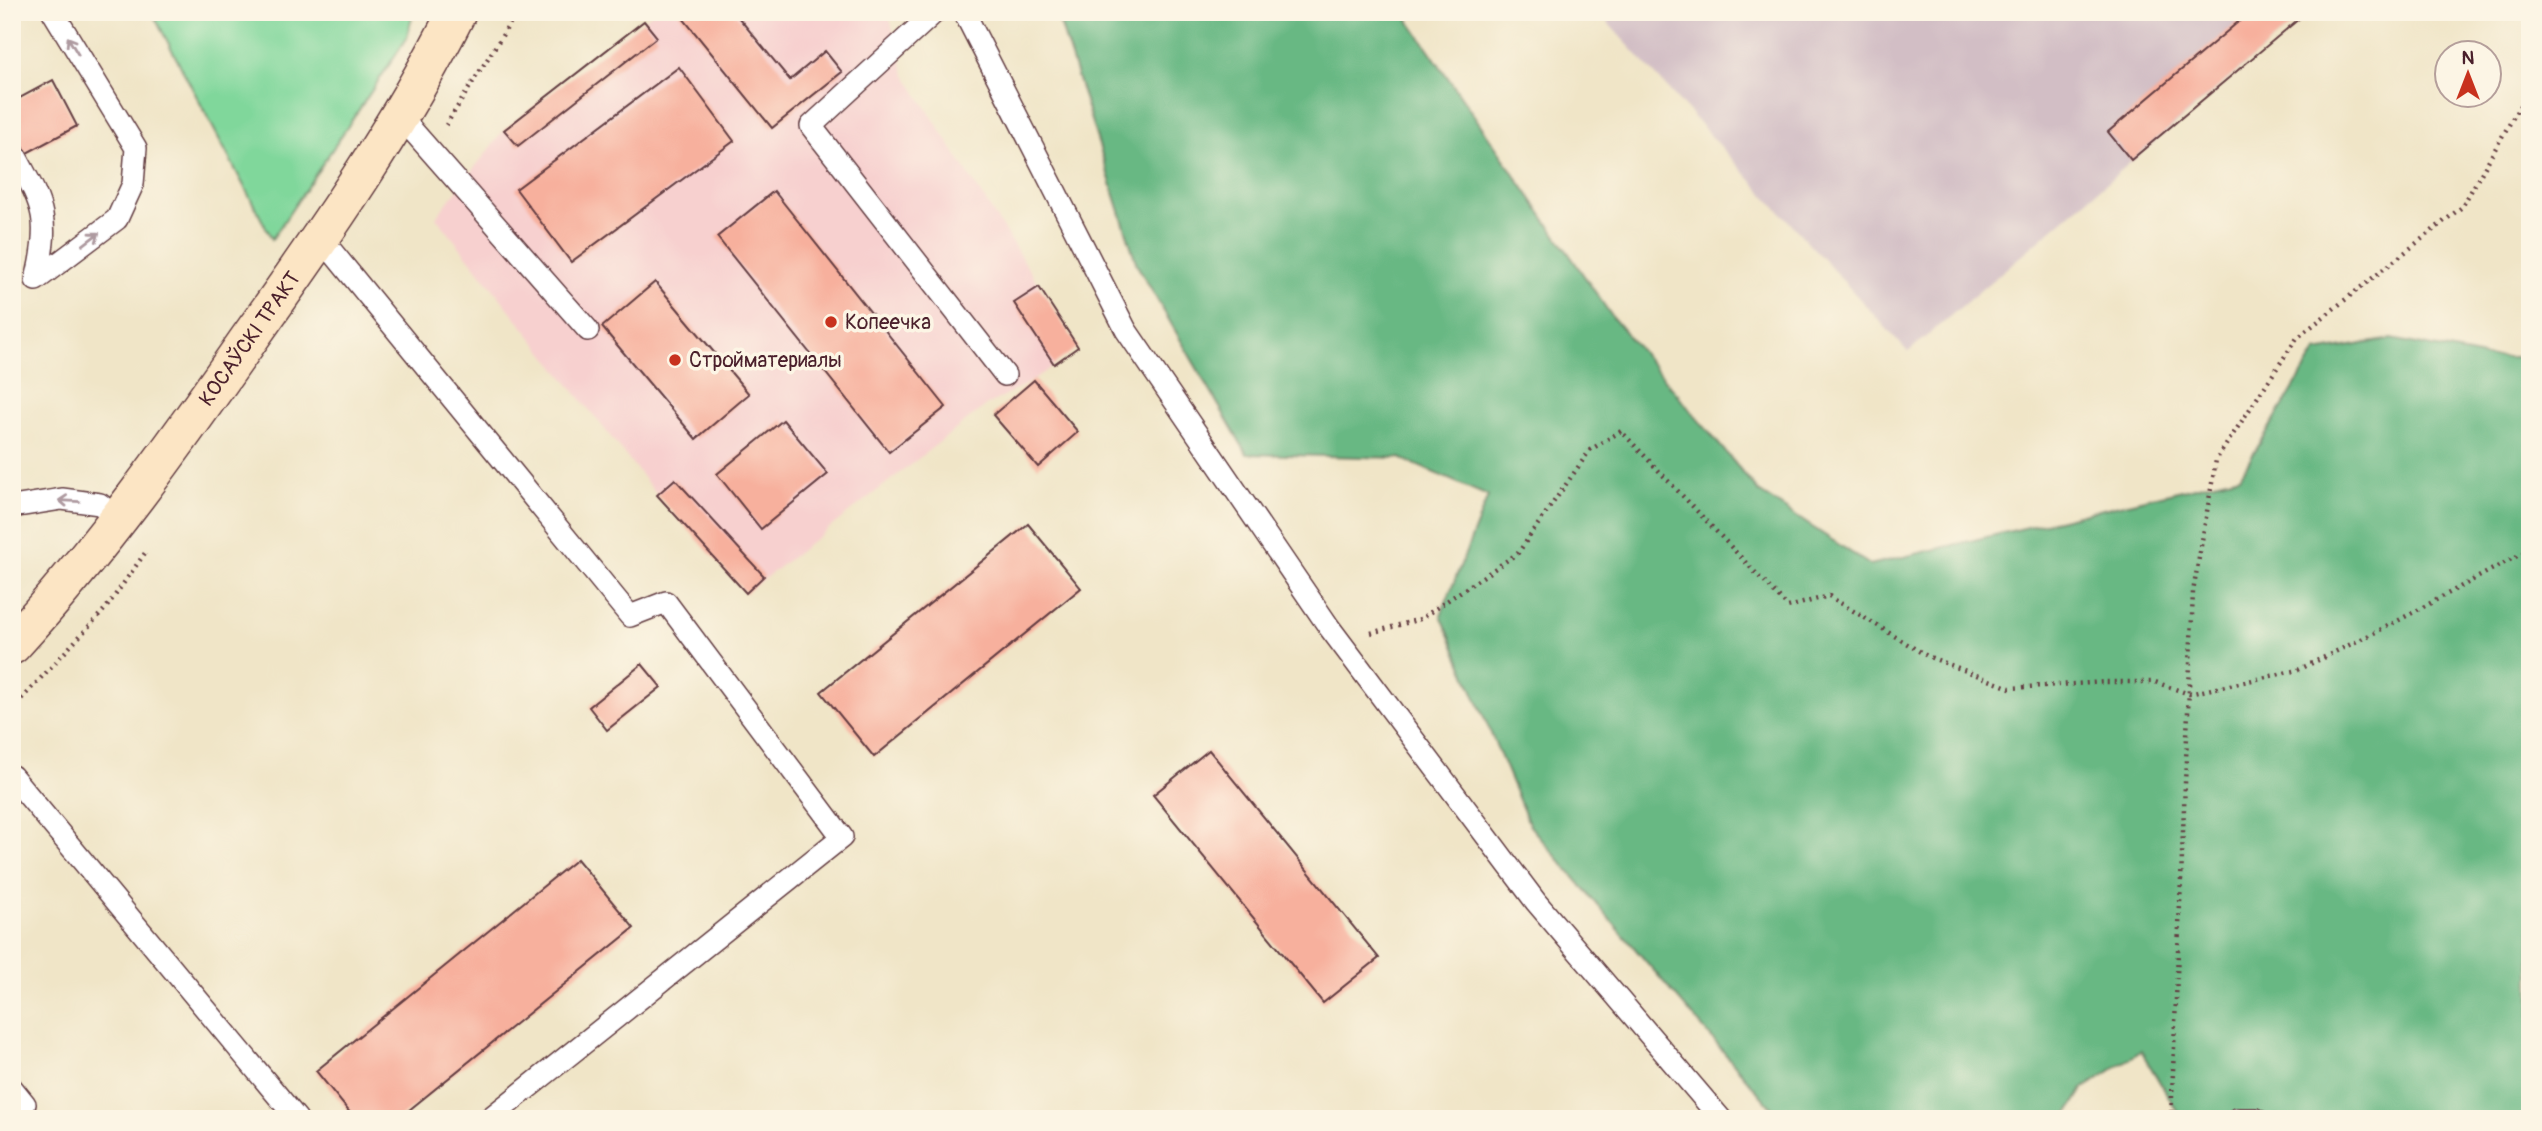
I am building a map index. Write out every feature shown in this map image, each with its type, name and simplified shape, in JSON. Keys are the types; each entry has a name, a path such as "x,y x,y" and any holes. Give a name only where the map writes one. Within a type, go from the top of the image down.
{"main road":[{"name":"КОСАЎСКІ ТРАКТ","path":"19,626 119,520 321,238 439,47 457,12"}],"lane":[{"path":"12,149 35,190 44,218 44,247 36,281 117,219 133,184 136,148 53,12"},
{"path":"935,12 811,126 1005,375"},
{"path":"964,12 1126,330 1340,642 1536,902 1721,1119"},
{"path":"398,114 588,330"},
{"path":"321,238 630,616 666,602 842,837 489,1119"},
{"path":"12,507 62,499 100,503 119,520"},
{"path":"12,776 297,1119"},
{"path":"2237,1119 2256,1119"}],"path":[{"path":"2171,1119 2193,592 2216,460 2297,338 2462,206 2530,88"},
{"path":"1340,642 1420,619 1518,553 1590,450 1620,432 1788,607 1829,596 1927,656 2010,688 2155,682 2189,694 2298,670 2390,625 2530,550"}],"shaded area":[{"path":"654,12 888,12 905,74 1078,347 1034,380 987,405 746,593 657,495 436,217 504,130"},
{"path":"1598,12 2307,12 1908,352"}],"green space":[{"path":"152,12 413,12 407,38 272,239"},
{"path":"1053,12 1403,12 1613,318 1759,492 1870,565 2240,476 2316,352 2392,339 2484,357 2530,357 2530,1119 2182,1119 2141,1051 2083,1089 2065,1119 1781,1119 1530,826 1441,615 1488,496 1400,458 1247,454 1137,265 1061,26"}],"building":[{"path":"678,12 734,12 790,80 825,51 842,72 772,128"},
{"path":"2250,12 2307,12 2131,160 2108,132"},
{"path":"644,21 657,37 518,146 504,130"},
{"path":"679,67 734,141 571,262 516,189"},
{"path":"53,80 77,126 12,161 12,102"},
{"name":"Копеечка","path":"774,191 946,407 889,452 717,237"},
{"name":"Стройматериалы","path":"655,282 749,394 696,439 602,327"},
{"path":"1039,287 1078,347 1054,364 1014,303"},
{"path":"1034,380 1078,432 1038,467 993,415"},
{"path":"783,420 828,474 761,529 717,474"},
{"path":"675,479 764,576 746,593 657,495"},
{"path":"1028,524 1081,588 874,757 821,692"},
{"path":"642,664 661,687 607,730 589,707"},
{"path":"1209,750 1379,958 1323,1003 1153,795"},
{"path":"577,859 634,928 398,1119 355,1119 316,1071"}],"place":[{"name":"Копеечка","path":"831,322"},
{"name":"Стройматериалы","path":"675,360"}]}
